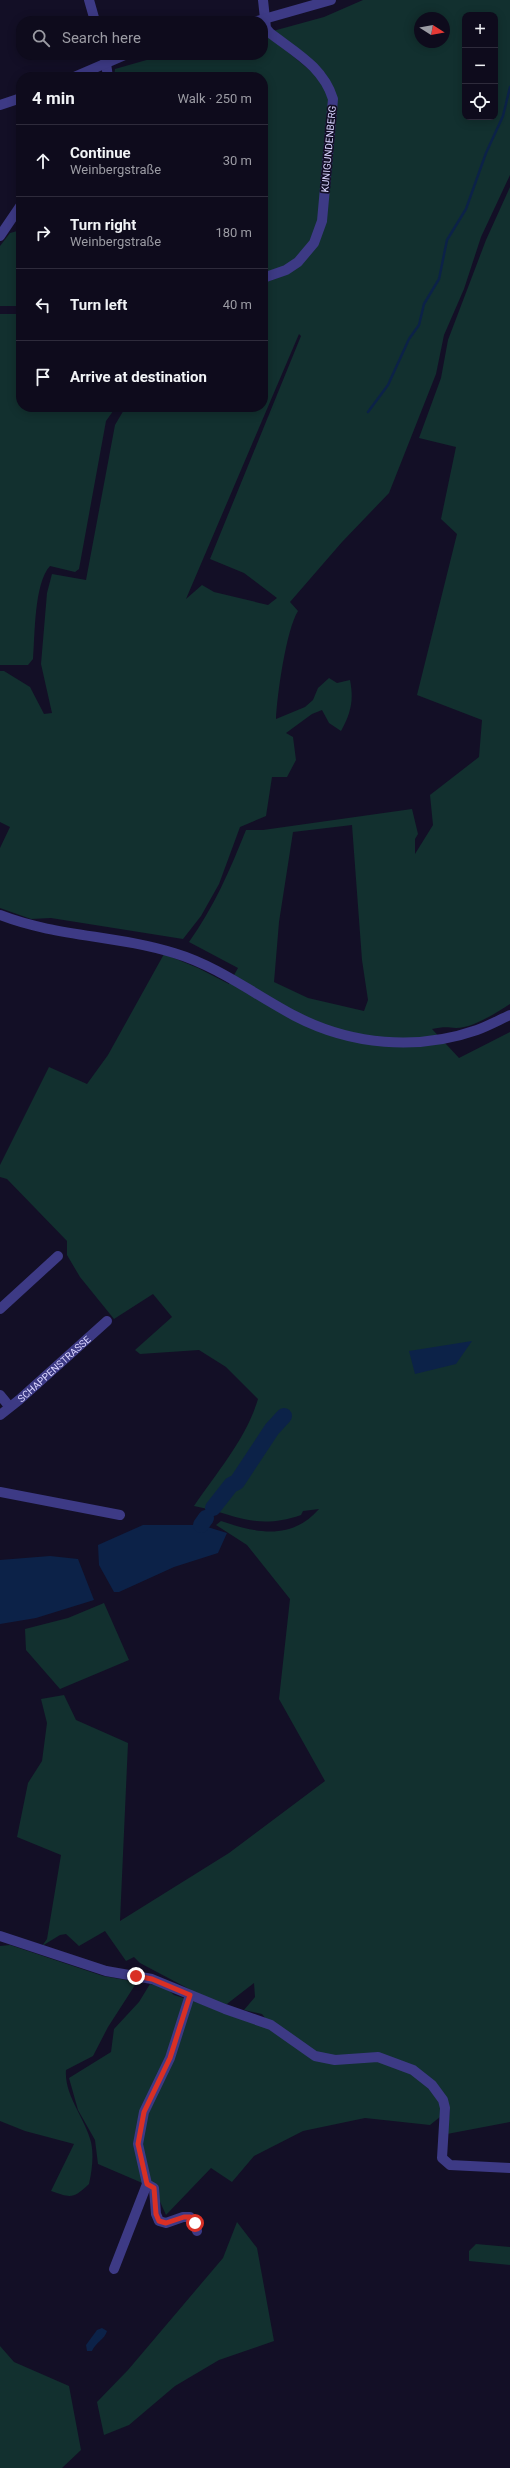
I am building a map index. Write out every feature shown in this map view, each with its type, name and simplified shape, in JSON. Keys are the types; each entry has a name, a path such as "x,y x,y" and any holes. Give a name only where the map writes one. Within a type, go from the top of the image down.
{"street":[{"path":"89,0 94,16"},
{"path":"261,16 263,0"},
{"path":"268,18 331,0"},
{"name":"KUNIGUNDENBERG","path":"268,30 318,71 328,83 333,99 322,221 314,242 298,262 286,270 268,276"},
{"path":"82,72 102,60"},
{"path":"105,60 107,72"},
{"path":"0,105 16,100"},
{"path":"0,236 16,212"},
{"path":"0,915 45,930 144,944 176,953 201,963 296,1016 337,1034 367,1041 393,1043 445,1039 478,1030 510,1015"},
{"path":"0,1309 58,1256"},
{"name":"SCHAPPENSTRASSE","path":"0,1414 19,1400 107,1321"},
{"path":"0,1395 9,1406"},
{"path":"0,1492 120,1515"},
{"path":"0,1936 106,1971 152,1979 190,1995 271,2025 315,2056 334,2060 378,2057 413,2070 432,2085 443,2100 445,2108 442,2150 444,2161 450,2165 510,2168"},
{"path":"114,2268 147,2184 138,2144 144,2112 170,2058 190,1995"},
{"path":"147,2184 154,2188 156,2214 159,2221 166,2223 184,2217 190,2217 195,2223 196,2231"}],"green space":[{"path":"363,0 510,0 510,175 481,237 464,289 444,335 436,374 389,493 342,542 290,602 298,611 286,647 280,680 276,719 305,707 313,700 318,688 329,678 337,683 350,680 352,700 347,718 341,731 329,723 322,710 312,714 286,733 293,737 296,760 287,777 272,777 266,816 240,827 219,884 201,916 183,939 51,918 31,919 0,908 0,848 10,827 0,822 0,671 4,671 30,687 44,714 52,713 41,664 47,593 52,574 86,580 115,425 123,412 266,412 186,599 202,585 214,592 268,605 277,598 244,573 210,559 301,336 299,334 268,407 268,278 315,245 336,95 325,73 273,31 324,17"},
{"path":"268,35 324,82 330,98 319,218 312,238 302,252 286,267 268,272 268,72 115,72 115,69 146,60 268,60"},
{"path":"510,187 510,1004 498,1012 470,1026 432,1029 459,1058 510,1032 510,2122 447,2134 450,2109 430,2125 365,2118 303,2131 254,2156 232,2182 211,2168 166,2215 154,2188 98,2164 95,2140 78,2110 69,2078 111,2052 114,2029 139,2002 150,1984 166,1988 174,1995 272,2027 262,2014 244,2010 255,1997 254,1983 223,2007 140,1963 134,1957 126,1961 105,1931 79,1946 66,1934 60,1935 42,1946 47,1939 61,1855 17,1837 28,1783 42,1761 47,1723 41,1699 64,1695 76,1720 128,1743 120,1921 229,1853 325,1781 279,1699 290,1599 247,1545 216,1525 221,1521 247,1529 273,1532 297,1526 319,1509 303,1511 301,1515 285,1520 258,1521 246,1520 194,1506 239,1441 253,1414 258,1399 226,1367 199,1350 140,1354 135,1350 172,1317 153,1294 114,1319 80,1277 67,1255 67,1241 7,1179 0,1177 0,1165 49,1067 87,1084 108,1055 164,954 198,968 229,984 238,968 189,942 221,888 246,830 263,830 412,809 418,834 415,839 415,854 433,825 430,795 479,757 482,720 417,695 457,534 441,519 456,447 419,438 441,378 448,340 486,240","holes":["352,825 362,960 368,1000 364,1011 308,998 274,982 279,922 293,832"]},
{"path":"16,231 16,306 0,306 0,246 10,233"},
{"path":"0,314 16,314 16,412 112,412 106,421 79,569 75,572 50,566 41,584 38,597 33,659 28,665 0,665"},
{"path":"104,1603 129,1660 60,1689 26,1650 25,1629 68,1618"},
{"path":"10,1945 103,1976 137,1982 108,2027 93,2056 66,2070 68,2088 88,2133 92,2152 92,2168 89,2184 72,2196 51,2191 74,2144 25,2131 0,2121 0,1946"},
{"path":"237,2222 257,2248 274,2341 219,2360 175,2386 129,2425 104,2435 97,2402 128,2370 223,2258"},
{"path":"476,2244 510,2247 510,2265 469,2261 469,2251"},
{"path":"0,2346 14,2362 69,2386 81,2450 62,2468 0,2468"}],"water":[{"path":"472,1341 456,1364 415,1374 409,1351"},
{"path":"143,1525 201,1525 227,1533 218,1553 174,1567 119,1592 114,1592 99,1565 98,1545"},
{"path":"50,1556 78,1559 94,1600 36,1618 0,1624 0,1560"},
{"path":"102,2328 107,2331 106,2334 92,2351 87,2351 86,2345 97,2330"}],"waterway":[{"path":"368,412 388,385 409,339 419,325 424,304 439,279 447,240 466,209 486,153 503,116 510,87"},
{"path":"213,1508 231,1485 237,1482 272,1429 284,1416"},
{"path":"201,1525 206,1518"}],"route":[{"path":"136,1976 152,1979 190,1995 170,2058 144,2112 138,2144 147,2184 154,2188 156,2214 159,2221 166,2223 184,2217 190,2217 195,2223"}]}
